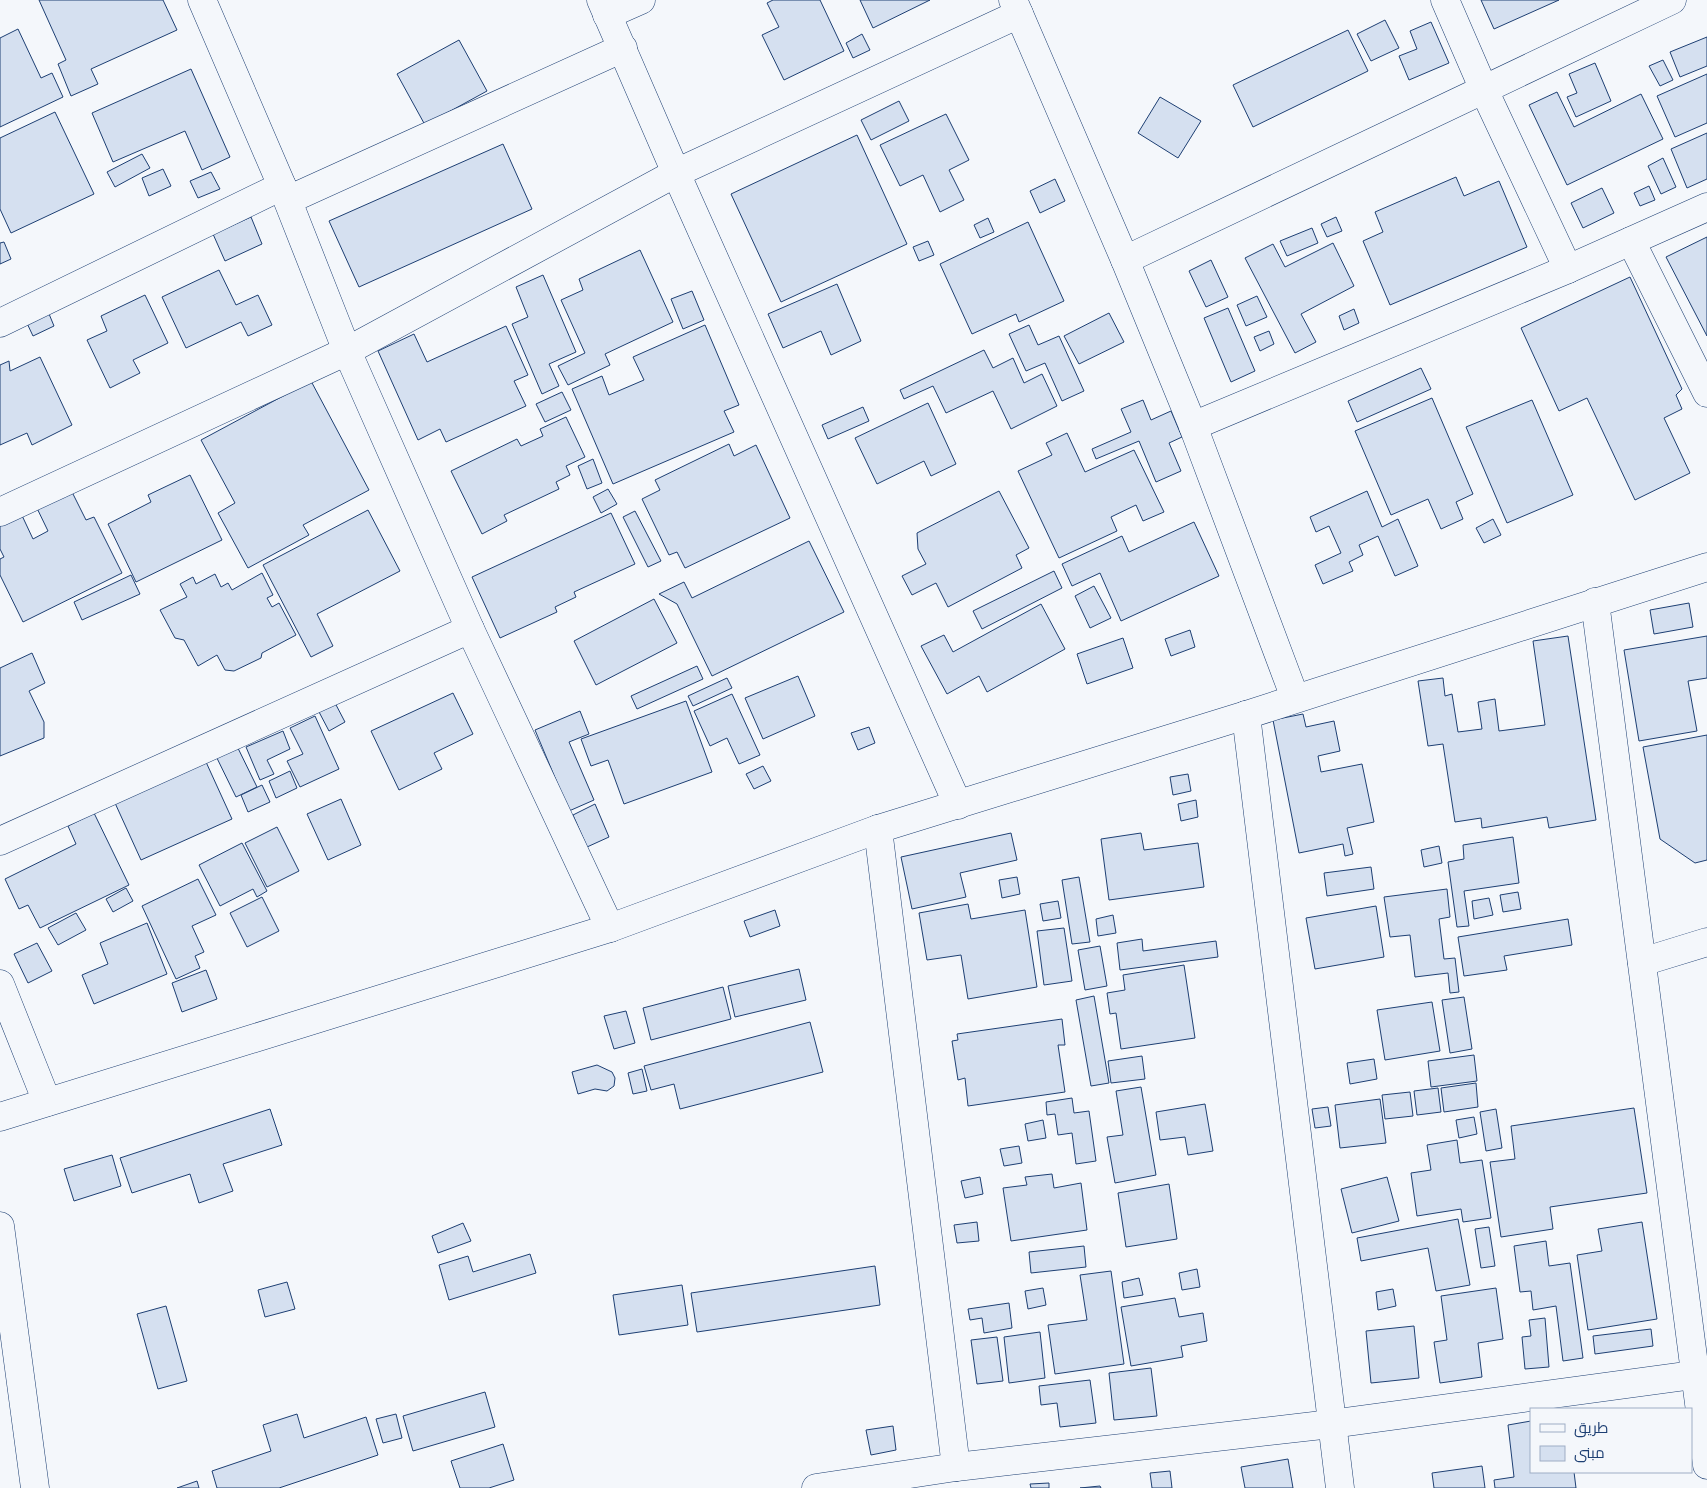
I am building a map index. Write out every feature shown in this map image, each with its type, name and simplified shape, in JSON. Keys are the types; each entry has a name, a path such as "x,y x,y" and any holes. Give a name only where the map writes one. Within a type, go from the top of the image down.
{"street":[{"path":"202,0 285,193 347,351 470,628 610,928"},
{"path":"641,0 604,8 958,805"},
{"path":"1445,0 1484,90 1568,269"},
{"path":"1125,260 1672,0"},
{"path":"0,512 347,351 676,173 1016,7 1125,260 1193,426 1295,698"},
{"path":"0,323 285,193 623,48"},
{"path":"1193,426 1568,269 1707,206"},
{"path":"1631,241 1707,393"},
{"path":"0,1117 610,928 878,829 1246,715 1707,567"},
{"path":"1595,602 1642,962 1701,1374 1707,1465"},
{"path":"0,841 470,628"},
{"path":"1246,715 1340,1488"},
{"path":"878,829 956,1467"},
{"path":"1642,962 1707,942"},
{"path":"0,984 47,1102"},
{"path":"0,1226 35,1488"},
{"path":"816,1488 956,1467 1331,1424 1701,1374"}],"building":[{"path":"39,0 163,0 177,30 91,69 98,84 71,96 58,64 66,60"},
{"path":"773,0 820,0 844,51 784,80 762,35 779,27 767,3"},
{"path":"860,0 930,0 873,28"},
{"path":"1481,0 1559,0 1494,29"},
{"path":"1385,20 1399,48 1371,61 1357,34"},
{"path":"1431,22 1449,63 1409,80 1399,56 1417,49 1410,31"},
{"path":"18,29 41,78 52,73 63,97 0,127 0,38"},
{"path":"1348,30 1368,71 1253,127 1233,85"},
{"path":"862,34 870,50 853,58 846,43"},
{"path":"1707,37 1707,66 1680,77 1670,52"},
{"path":"459,40 487,91 425,125 397,74"},
{"path":"1663,60 1673,80 1660,86 1649,66"},
{"path":"1595,63 1611,101 1576,117 1567,97 1577,93 1569,74"},
{"path":"191,69 230,157 202,170 185,131 113,162 92,113"},
{"path":"1707,74 1707,123 1675,137 1657,96"},
{"path":"1557,92 1574,127 1641,94 1663,139 1567,185 1529,105"},
{"path":"1160,97 1201,121 1178,158 1138,133"},
{"path":"899,101 909,121 871,140 861,120"},
{"path":"55,112 94,194 11,233 0,209 0,138"},
{"path":"946,114 969,160 949,170 964,200 940,212 923,175 900,186 880,145"},
{"path":"1707,133 1707,179 1687,188 1671,149"},
{"path":"857,135 907,244 781,302 731,194"},
{"path":"503,144 532,209 359,287 329,221"},
{"path":"142,154 150,168 115,187 107,172"},
{"path":"1663,158 1676,187 1661,194 1648,166"},
{"path":"163,169 171,186 149,196 142,178"},
{"path":"211,172 220,189 198,198 190,181"},
{"path":"1456,177 1464,196 1499,181 1527,247 1390,305 1363,241 1383,232 1375,212"},
{"path":"1055,179 1065,201 1040,213 1030,191"},
{"path":"1649,186 1655,200 1640,206 1634,193"},
{"path":"1602,188 1614,213 1583,228 1571,203"},
{"path":"251,217 262,244 225,261 213,234"},
{"path":"1336,217 1342,231 1327,237 1321,224"},
{"path":"988,218 994,232 980,238 974,225"},
{"path":"1028,222 1064,301 1019,322 1016,314 972,334 940,264"},
{"path":"1312,228 1318,243 1287,256 1280,241"},
{"path":"1707,237 1707,336 1666,257"},
{"path":"928,241 934,255 919,261 913,247"},
{"path":"4,242 11,259 0,264 0,243"},
{"path":"1333,243 1354,286 1301,314 1316,342 1295,353 1245,258 1273,244 1285,267"},
{"path":"640,250 673,322 605,354 610,365 568,385 558,366 585,353 561,300 583,290 579,279"},
{"path":"1211,260 1228,297 1206,307 1189,271"},
{"path":"219,270 236,305 258,295 272,325 248,336 241,322 186,348 162,297"},
{"path":"543,275 576,352 549,364 559,386 542,394 512,324 528,317 516,287"},
{"path":"1630,277 1682,389 1676,395 1682,409 1664,418 1690,473 1635,500 1587,398 1559,411 1521,328"},
{"path":"837,284 861,341 831,355 821,331 783,348 768,314"},
{"path":"692,291 704,320 683,329 671,299"},
{"path":"145,295 168,343 133,360 140,373 110,388 87,340 107,331 101,316"},
{"path":"1257,296 1267,317 1246,326 1237,305"},
{"path":"1228,308 1255,371 1231,382 1204,318"},
{"path":"47,309 54,326 33,336 25,319"},
{"path":"1354,309 1359,323 1344,330 1339,316"},
{"path":"1109,313 1124,342 1079,364 1064,336"},
{"path":"705,325 739,405 724,411 734,432 613,484 572,389 602,376 609,395 644,380 633,357"},
{"path":"1029,325 1038,345 1059,336 1084,391 1062,401 1045,363 1026,371 1009,334"},
{"path":"506,326 528,375 514,381 526,406 446,442 440,429 418,440 378,351 414,334 427,362"},
{"path":"1269,331 1274,344 1260,351 1254,337"},
{"path":"984,350 993,368 1013,358 1024,383 1042,374 1057,406 1011,429 993,391 946,413 933,386 904,399 900,390"},
{"path":"40,357 72,425 32,445 27,433 0,445 0,365 9,361 10,371"},
{"path":"1421,368 1431,389 1357,422 1348,401"},
{"path":"311,381 369,490 303,525 309,535 248,568 218,513 235,503 201,440"},
{"path":"562,392 571,410 545,422 536,404"},
{"path":"1432,398 1473,494 1456,502 1463,519 1441,529 1428,499 1391,515 1355,431"},
{"path":"1143,400 1151,420 1171,411 1182,437 1169,443 1181,471 1156,482 1139,441 1096,459 1092,449 1131,432 1121,409"},
{"path":"1532,400 1573,495 1507,523 1466,427"},
{"path":"928,403 956,464 931,476 924,461 877,484 855,438"},
{"path":"863,407 869,421 828,439 822,425"},
{"path":"566,417 585,457 566,466 570,475 556,482 559,489 504,515 507,521 482,534 451,471 517,439 521,446 543,436 540,429"},
{"path":"1067,433 1085,472 1134,450 1164,512 1143,521 1136,505 1111,517 1117,531 1059,558 1018,471 1052,455 1046,443"},
{"path":"729,444 734,456 756,445 790,518 685,568 677,552 669,555 642,499 660,490 655,480"},
{"path":"593,459 602,483 587,489 578,466"},
{"path":"190,475 222,540 136,582 108,524 151,502 148,495"},
{"path":"68,484 86,520 94,517 122,573 23,622 0,575 0,559 4,557 0,549 0,516 18,507 33,539 48,531 34,502"},
{"path":"608,489 617,504 601,513 593,497"},
{"path":"999,491 1029,548 1016,555 1022,568 948,607 936,583 912,595 902,576 926,564 918,549 917,533"},
{"path":"1367,491 1382,527 1398,519 1418,566 1395,576 1378,536 1359,545 1363,555 1349,562 1353,571 1323,584 1315,565 1341,553 1329,526 1316,532 1310,517"},
{"path":"368,510 400,571 317,614 333,646 311,657 263,565"},
{"path":"635,511 661,561 648,567 623,517"},
{"path":"611,513 635,564 574,592 576,597 555,607 557,612 500,638 472,577"},
{"path":"1493,519 1501,535 1484,543 1476,528"},
{"path":"1194,522 1219,576 1121,621 1100,573 1072,586 1062,564 1122,536 1129,552"},
{"path":"809,541 844,612 712,676 677,604 659,594 684,582 692,598"},
{"path":"1054,571 1062,588 982,629 973,611"},
{"path":"262,573 273,595 267,598 272,607 279,603 296,635 262,653 261,658 234,671 225,670 217,655 198,666 184,640 175,638 160,610 187,597 180,584 193,577 196,584 215,574 221,587 228,583 232,590"},
{"path":"131,575 140,594 82,620 74,602"},
{"path":"1094,586 1111,618 1090,628 1075,596"},
{"path":"654,599 677,643 596,685 574,641"},
{"path":"1689,603 1693,627 1654,634 1650,610"},
{"path":"1041,604 1065,649 987,692 979,676 947,694 921,646 944,635 953,652"},
{"path":"1190,630 1195,647 1171,656 1165,639"},
{"path":"1568,636 1596,820 1549,828 1547,817 1482,828 1481,818 1455,822 1443,744 1428,746 1418,681 1443,678 1445,696 1452,694 1458,732 1482,729 1478,702 1495,699 1499,731 1545,725 1533,641"},
{"path":"1707,636 1707,678 1688,681 1697,731 1639,741 1624,650"},
{"path":"1123,638 1133,668 1087,684 1077,654"},
{"path":"32,653 45,683 29,691 44,722 44,738 0,756 0,668"},
{"path":"697,666 703,679 637,709 631,696"},
{"path":"798,676 815,716 763,739 745,698"},
{"path":"727,678 732,688 693,706 688,696"},
{"path":"453,693 473,734 434,753 442,769 399,790 371,731"},
{"path":"732,694 760,755 739,764 727,738 710,746 694,711"},
{"path":"334,701 345,722 329,731 318,710"},
{"path":"686,701 712,772 624,804 608,760 591,766 581,739"},
{"path":"580,711 589,734 569,742 594,800 569,811 535,730"},
{"path":"1303,714 1306,727 1334,721 1340,751 1318,756 1321,772 1362,764 1374,822 1347,828 1353,854 1345,856 1343,844 1299,853 1273,720"},
{"path":"315,716 339,769 300,787 287,761 303,754 290,728"},
{"path":"869,727 875,743 858,750 851,733"},
{"path":"283,731 290,749 267,760 274,774 260,780 246,747"},
{"path":"1707,735 1707,860 1695,863 1660,839 1643,747"},
{"path":"234,740 257,787 236,797 213,750"},
{"path":"206,762 232,819 141,860 115,803"},
{"path":"763,766 771,781 754,789 746,774"},
{"path":"290,771 297,788 276,798 269,781"},
{"path":"1188,774 1191,791 1173,795 1170,777"},
{"path":"262,785 270,802 248,812 241,795"},
{"path":"341,799 361,845 328,860 307,814"},
{"path":"1196,800 1198,817 1181,821 1178,804"},
{"path":"595,804 609,837 587,847 573,815"},
{"path":"94,813 129,885 40,928 28,905 19,909 5,879 76,844 68,826"},
{"path":"277,827 299,871 267,887 245,843"},
{"path":"1011,833 1017,860 960,873 966,897 912,909 901,857"},
{"path":"1141,833 1144,850 1198,843 1204,887 1109,900 1101,839"},
{"path":"1513,837 1519,883 1464,891 1469,926 1457,927 1448,862 1464,859 1463,845"},
{"path":"242,843 267,891 257,897 253,889 220,906 199,865"},
{"path":"1439,846 1442,863 1424,867 1421,850"},
{"path":"1371,867 1374,889 1327,896 1324,873"},
{"path":"1017,877 1020,894 1002,898 999,880"},
{"path":"1079,877 1090,942 1072,944 1062,880"},
{"path":"198,879 216,915 192,926 204,952 195,956 200,968 176,979 142,906"},
{"path":"126,888 133,901 113,912 106,899"},
{"path":"1447,889 1450,917 1439,919 1444,959 1455,958 1459,992 1450,993 1448,973 1415,977 1410,935 1390,937 1384,897"},
{"path":"1518,892 1521,909 1503,912 1500,895"},
{"path":"262,897 279,931 247,947 230,913"},
{"path":"1489,898 1493,915 1474,919 1472,901"},
{"path":"1058,901 1061,918 1043,921 1040,904"},
{"path":"968,904 971,919 1025,910 1037,987 968,999 961,955 927,960 919,913"},
{"path":"1376,906 1384,957 1315,969 1306,918"},
{"path":"775,910 780,926 750,937 744,921"},
{"path":"76,913 86,930 58,945 48,928"},
{"path":"1113,915 1116,933 1098,936 1096,919"},
{"path":"1568,919 1572,945 1504,956 1507,970 1464,976 1458,937"},
{"path":"147,923 167,974 94,1004 82,975 108,964 100,943"},
{"path":"1064,928 1072,981 1044,985 1037,931"},
{"path":"1142,939 1143,951 1216,941 1218,957 1120,970 1117,943"},
{"path":"37,943 52,971 28,983 14,954"},
{"path":"1100,946 1107,986 1085,990 1078,950"},
{"path":"1184,965 1195,1038 1121,1049 1116,1013 1110,1014 1107,993 1125,990 1123,975"},
{"path":"799,969 806,1000 735,1017 728,986"},
{"path":"206,970 217,999 182,1012 172,983"},
{"path":"723,987 731,1019 651,1040 643,1008"},
{"path":"1094,996 1109,1083 1091,1086 1076,1000"},
{"path":"1464,997 1472,1049 1450,1053 1442,1000"},
{"path":"1432,1002 1440,1051 1385,1060 1377,1010"},
{"path":"626,1011 635,1043 614,1049 604,1016"},
{"path":"1062,1019 1065,1045 1058,1045 1065,1092 968,1106 965,1078 958,1080 952,1041 958,1040 957,1034"},
{"path":"810,1022 823,1072 680,1109 674,1084 651,1090 644,1066"},
{"path":"1474,1055 1477,1081 1431,1087 1428,1061"},
{"path":"1142,1056 1145,1079 1111,1083 1108,1061"},
{"path":"1374,1059 1377,1079 1350,1084 1347,1063"},
{"path":"597,1065 612,1072 615,1078 614,1086 607,1091 595,1089 578,1094 572,1072"},
{"path":"642,1069 647,1091 633,1094 628,1073"},
{"path":"1476,1083 1478,1107 1444,1112 1441,1088"},
{"path":"1141,1087 1156,1175 1115,1183 1107,1137 1123,1135 1116,1091"},
{"path":"1438,1088 1441,1112 1417,1115 1414,1091"},
{"path":"1410,1092 1413,1116 1385,1119 1382,1095"},
{"path":"1072,1098 1074,1113 1089,1111 1096,1161 1076,1164 1072,1133 1058,1135 1055,1114 1047,1115 1046,1102"},
{"path":"1380,1099 1386,1143 1340,1148 1335,1105"},
{"path":"1205,1104 1213,1151 1188,1155 1185,1137 1160,1140 1156,1112"},
{"path":"1328,1107 1331,1126 1315,1128 1312,1109"},
{"path":"1634,1108 1647,1193 1550,1207 1553,1229 1501,1237 1490,1162 1515,1159 1511,1126"},
{"path":"270,1109 282,1145 223,1164 233,1191 199,1203 190,1174 132,1193 120,1158"},
{"path":"1496,1109 1502,1148 1486,1151 1480,1112"},
{"path":"1474,1117 1477,1134 1459,1138 1456,1120"},
{"path":"1043,1120 1046,1138 1028,1141 1025,1124"},
{"path":"1457,1140 1460,1163 1482,1160 1491,1218 1463,1222 1461,1209 1417,1216 1411,1173 1431,1170 1427,1145"},
{"path":"1019,1146 1022,1163 1004,1166 1000,1149"},
{"path":"112,1155 121,1186 74,1201 64,1169"},
{"path":"1052,1174 1054,1188 1081,1183 1087,1230 1011,1241 1003,1188 1027,1185 1025,1177"},
{"path":"980,1177 983,1194 965,1198 961,1181"},
{"path":"1387,1177 1399,1221 1352,1233 1341,1189"},
{"path":"1169,1184 1177,1239 1126,1247 1118,1193"},
{"path":"1458,1219 1470,1285 1436,1291 1428,1248 1361,1261 1357,1238"},
{"path":"977,1222 979,1241 957,1243 954,1225"},
{"path":"1642,1222 1657,1319 1588,1330 1577,1255 1602,1251 1598,1229"},
{"path":"463,1223 471,1241 438,1253 432,1236"},
{"path":"1489,1227 1495,1266 1481,1268 1475,1229"},
{"path":"1546,1241 1549,1266 1570,1263 1583,1358 1563,1361 1556,1306 1533,1310 1531,1291 1520,1292 1514,1246"},
{"path":"1084,1246 1086,1267 1031,1273 1029,1252"},
{"path":"530,1254 536,1273 449,1300 439,1265 468,1256 473,1272"},
{"path":"875,1266 880,1305 697,1332 691,1293"},
{"path":"1197,1269 1200,1287 1182,1290 1179,1273"},
{"path":"1111,1271 1124,1364 1055,1374 1048,1325 1087,1320 1080,1275"},
{"path":"1139,1278 1143,1295 1124,1298 1122,1282"},
{"path":"287,1282 295,1309 265,1317 258,1290"},
{"path":"682,1285 688,1325 619,1335 613,1295"},
{"path":"1043,1288 1046,1305 1028,1309 1025,1291"},
{"path":"1496,1288 1503,1339 1478,1343 1482,1377 1440,1383 1434,1342 1447,1340 1441,1296"},
{"path":"1393,1289 1396,1306 1378,1310 1376,1292"},
{"path":"1175,1298 1179,1317 1203,1313 1207,1341 1181,1346 1183,1357 1131,1366 1121,1307"},
{"path":"1009,1303 1012,1328 984,1333 982,1318 970,1320 968,1309"},
{"path":"166,1306 187,1381 158,1389 137,1314"},
{"path":"1545,1318 1549,1367 1525,1369 1522,1337 1531,1336 1529,1320"},
{"path":"1414,1326 1419,1378 1371,1383 1366,1331"},
{"path":"1651,1329 1653,1346 1595,1354 1593,1336"},
{"path":"1040,1332 1045,1378 1009,1383 1004,1337"},
{"path":"997,1337 1003,1381 977,1384 971,1340"},
{"path":"1151,1368 1157,1416 1114,1420 1109,1373"},
{"path":"1090,1380 1096,1423 1060,1427 1057,1403 1041,1405 1039,1386"},
{"path":"485,1392 495,1427 413,1451 403,1416"},
{"path":"297,1414 304,1438 366,1417 378,1455 279,1488 217,1488 212,1471 271,1451 263,1425"},
{"path":"396,1414 402,1438 383,1443 376,1419"},
{"path":"1530,1421 1530,1473 1574,1473 1576,1488 1495,1488 1494,1480 1514,1477 1508,1425"},
{"path":"893,1426 896,1450 871,1455 866,1430"},
{"path":"503,1444 514,1480 489,1488 460,1488 451,1461"},
{"path":"1288,1459 1293,1488 1245,1488 1241,1467"},
{"path":"1482,1466 1485,1488 1434,1488 1432,1473"},
{"path":"1170,1471 1172,1488 1152,1488 1150,1473"},
{"path":"197,1481 199,1488 177,1488"},
{"path":"1049,1483 1049,1488 1031,1488 1030,1484"},
{"path":"1100,1486 1101,1488 1080,1488"}]}
